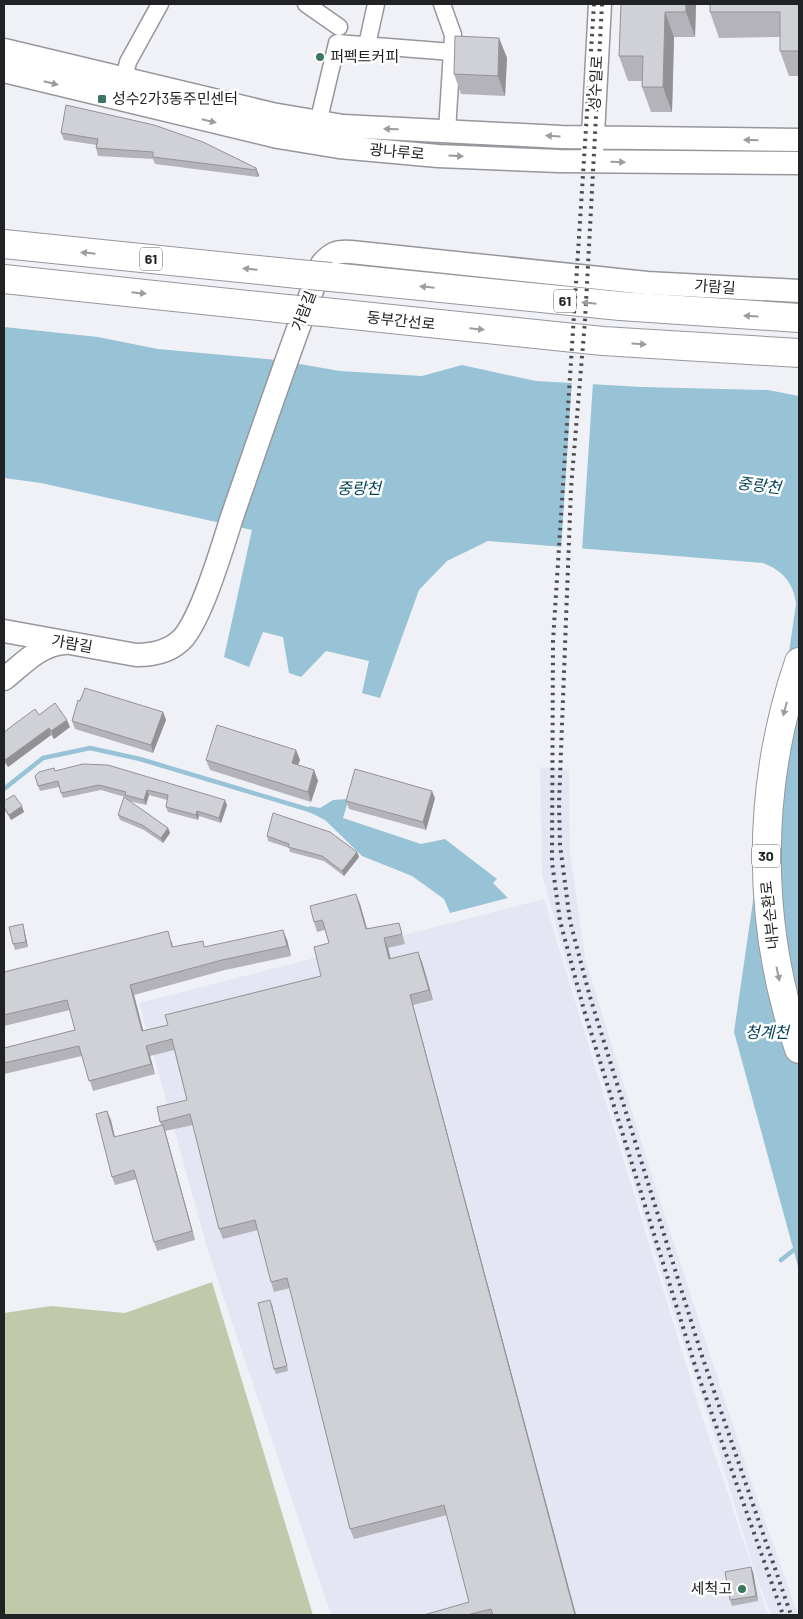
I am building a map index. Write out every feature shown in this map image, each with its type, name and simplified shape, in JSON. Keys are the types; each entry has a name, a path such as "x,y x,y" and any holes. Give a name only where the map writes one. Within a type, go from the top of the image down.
{"highway":[{"name":"61","path":"4,244 620,306 799,318"},
{"name":"동부간선로","path":"4,279 603,341 799,353"},
{"name":"내부순환로","path":"799,662 784,712 773,765 766,850 766,878 775,957 789,1019 799,1049"}],"main road":[{"name":"성수일로","path":"592,162 600,4"},
{"name":"광나루로","path":"4,50 318,123 593,138 799,140"},
{"name":"광나루로","path":"4,71 313,144 438,156 592,162 799,163"},
{"name":"가람길","path":"4,631 147,655 158,653 178,643 195,617 220,552 293,341 322,264 329,255 338,252 647,282 799,291"},
{"path":"4,679 41,649 52,644 69,643"}],"street":[{"path":"124,79 128,62 160,4"},
{"path":"306,4 339,27"},
{"path":"367,45 376,4"},
{"path":"442,4 454,34 447,131"},
{"path":"318,123 337,43 452,52"}],"shaded area":[{"path":"540,767 569,770 570,852 585,958 648,1163 748,1472 798,1615 771,1615 753,1567 712,1428 673,1311 567,965 542,874"},
{"path":"544,899 699,1407 768,1615 331,1615 208,1251 139,1003"}],"green space":[{"path":"212,1282 313,1615 4,1615 4,1313 51,1306 125,1313"}],"water":[{"name":"중랑천","path":"4,327 98,337 158,349 277,360 340,371 422,376 462,365 536,381 642,387 768,390 799,396 799,1270 734,1032 796,604 793,590 786,578 776,569 763,563 488,541 447,561 419,590 380,698 362,693 369,661 326,651 301,677 289,673 283,637 263,632 249,667 224,657 252,530 41,483 4,478"},
{"path":"347,799 343,818 421,844 445,839 497,879 493,883 508,898 450,913 444,899 412,876 362,856 325,820 307,811 309,806 320,808 333,800"}],"pier":[{"path":"572,380 593,382 582,551 561,549"}],"building":[{"path":"621,4 686,4 686,12 665,12 663,87 642,87 643,56 619,56"},
{"path":"710,4 799,4 799,51 780,51 780,12 710,12"},
{"path":"455,36 499,38 498,76 454,74"},
{"path":"66,105 154,125 203,142 256,168 256,170 153,157 153,152 96,148 98,139 61,133"},
{"path":"85,688 163,712 151,745 72,721 78,700 80,701"},
{"path":"55,703 67,720 51,731 49,728 5,760 4,732 35,709 39,715"},
{"path":"217,725 296,750 292,763 314,770 308,792 206,760"},
{"path":"83,764 108,765 225,800 219,818 197,811 196,815 166,807 168,795 147,790 144,800 125,795 126,792 99,785 61,793 58,781 38,786 35,776 39,772 54,768 55,771"},
{"path":"355,769 432,791 423,822 346,801"},
{"path":"14,795 22,806 9,815 4,807 4,801"},
{"path":"124,797 168,828 161,838 142,825 118,815"},
{"path":"273,813 330,832 357,852 342,871 322,856 288,847 289,844 267,836"},
{"path":"356,894 366,929 399,923 402,934 384,938 389,959 418,952 429,990 410,995 575,1615 493,1615 491,1609 467,1615 424,1615 469,1602 444,1505 350,1529 287,1278 271,1282 255,1220 219,1229 190,1114 160,1122 157,1107 187,1100 172,1039 146,1046 151,1064 89,1081 79,1046 4,1063 4,1048 75,1030 67,1000 4,1015 4,972 168,931 172,947 203,941 204,947 283,930 287,946 222,960 130,985 142,1031 168,1025 165,1015 321,976 314,947 329,943 322,920 314,922 310,906"},
{"path":"23,924 26,942 13,944 9,927"},
{"path":"107,1111 114,1137 163,1125 192,1231 154,1242 134,1170 112,1177 96,1114"},
{"path":"270,1300 287,1366 274,1369 258,1303"},
{"name":"세척고","path":"751,1567 756,1596 730,1600 725,1572"}],"waterway":[{"path":"4,789 43,758 90,748 140,759 313,811"},
{"path":"781,1260 799,1246"}],"railway":[{"path":"594,4 553,641 552,862 560,921 584,1010 697,1372 783,1615"},
{"path":"602,4 585,321 571,488 559,804 560,845 570,921 590,997 702,1356 791,1615"}],"place":[{"name":"퍼펙트커피","path":"320,57"},
{"name":"성수2가3동주민센터","path":"102,99"},
{"name":"세척고","path":"742,1589"}],"water label":[{"name":"청계천","path":"767,1032"}]}
